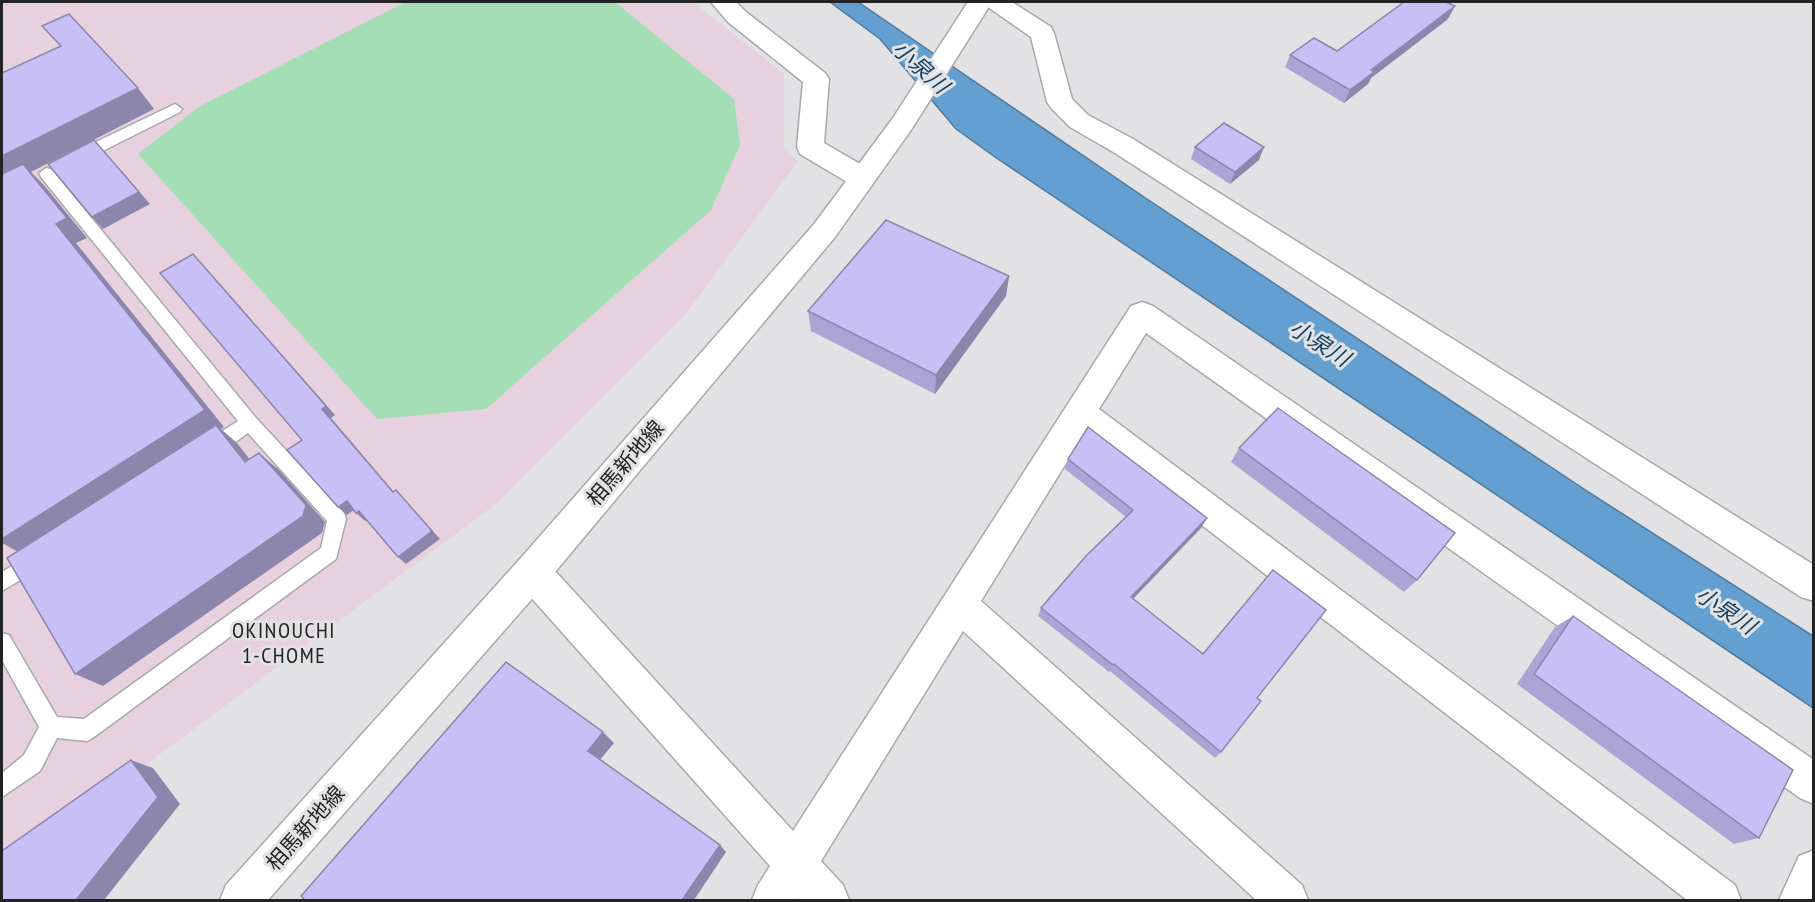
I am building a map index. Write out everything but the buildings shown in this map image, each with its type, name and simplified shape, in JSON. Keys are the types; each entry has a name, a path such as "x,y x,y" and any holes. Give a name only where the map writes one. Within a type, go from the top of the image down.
{"street":[{"path":"723,2 737,17 816,79 810,147 862,178"},
{"name":"相馬新地線","path":"241,900 532,572 825,230 902,124 980,2"},
{"path":"996,2 1042,33 1060,102 1079,121 1124,146 1814,585"},
{"path":"773,900 1142,314 1814,784"},
{"path":"1079,412 1720,900"},
{"path":"532,572 828,900"},
{"path":"958,604 1287,900"},
{"path":"1800,900 1814,871"}],"lane":[{"path":"28,182 175,109"},
{"path":"51,727 87,730 329,554 337,519 250,423 57,168"},
{"path":"190,461 250,423"},
{"path":"2,582 51,550"},
{"path":"2,642 51,727"},
{"path":"2,786 32,763 51,727"}],"shaded area":[{"path":"2,2 693,2 784,74 784,149 798,161 685,315 496,504 2,872"}],"green space":[{"path":"406,2 615,2 734,99 740,145 711,210 486,409 377,419 138,154 200,106"}],"water":[{"name":"小泉川","path":"830,2 858,2 1144,197 1587,491 1813,636 1813,708 956,129 880,39"}],"district":[{"name":"OKINOUCHI 1-CHOME","path":"284,642"}]}
